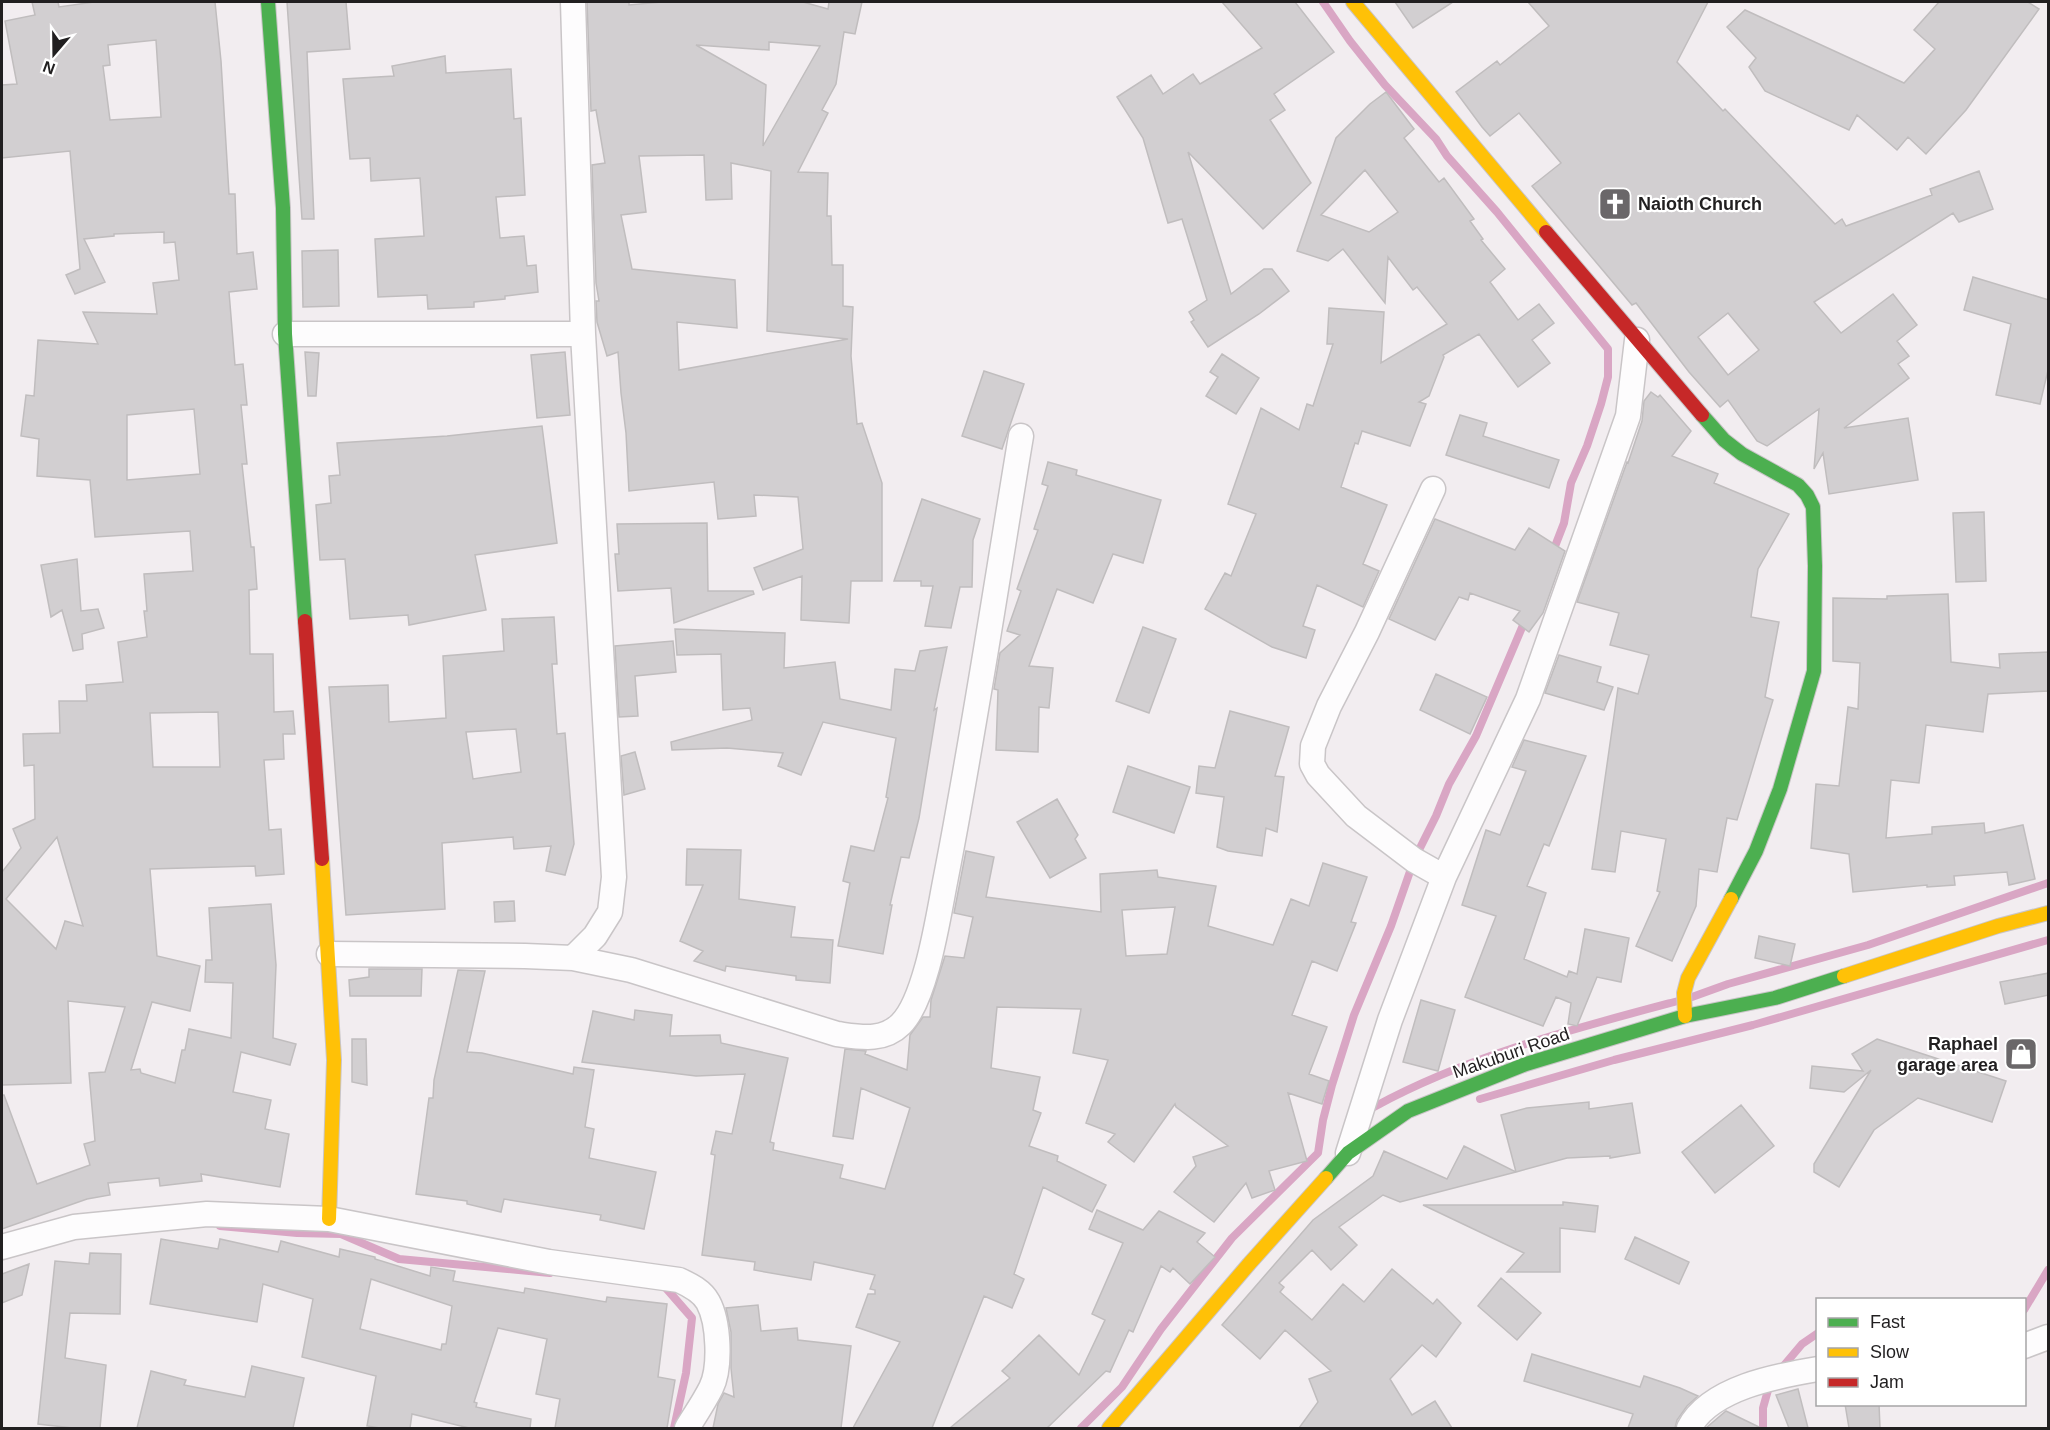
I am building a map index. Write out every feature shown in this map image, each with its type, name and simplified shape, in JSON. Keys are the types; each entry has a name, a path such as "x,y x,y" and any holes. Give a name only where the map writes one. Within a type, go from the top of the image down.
{"street":[{"path":"268,2 283,208 285,334 329,954 333,1060 329,1219"},
{"path":"573,2 583,334 614,877 610,912 595,936 573,958"},
{"path":"1353,2 1724,440 1742,454 1798,485 1808,495 1815,517 1814,671 1780,789 1756,851 1688,978 1684,993 1685,1016"},
{"path":"285,334 583,334"},
{"path":"1348,1152 1390,1020 1444,877 1528,699 1628,416 1637,340"},
{"path":"329,954 573,958 631,970 837,1034 863,1037 885,1036 902,1023 914,1004 935,931 954,833 1021,436"},
{"path":"1433,489 1367,632 1329,706 1313,746 1312,764 1318,776 1356,816 1414,860 1444,877"},
{"name":"Makuburi Road","path":"1108,1428 1348,1152 1407,1111 1526,1064 1685,1016 1775,998 1998,926 2049,913"},
{"path":"2,1247 74,1227 207,1214 329,1219 549,1262 679,1280 696,1288 708,1301 717,1326 718,1354 712,1386 687,1428"},
{"path":"2026,1346 2049,1337"},
{"path":"1689,1428 1704,1408 1732,1391 1816,1370"}],"building":[{"path":"32,2 58,2 59,7 94,2 215,2 229,194 235,194 237,254 253,252 257,289 229,292 235,365 243,364 247,405 241,405 247,464 242,464 251,547 254,547 257,589 249,590 250,654 273,654 274,712 293,711 295,734 283,734 284,759 264,760 269,830 281,829 284,874 256,876 255,866 150,869 157,956 200,966 190,1011 152,1002 131,1070 140,1069 141,1073 175,1083 189,1029 231,1038 233,983 205,982 206,960 212,960 209,908 271,904 276,965 273,1038 296,1044 290,1065 241,1052 233,1092 271,1100 265,1129 289,1134 280,1187 201,1174 202,1181 160,1186 159,1178 108,1183 110,1195 87,1199 2,1229 2,1095 4,1095 37,1184 90,1165 84,1144 95,1141 89,1073 105,1072 125,1007 68,1001 71,1083 2,1085 2,872 21,848 13,829 35,819 34,765 24,766 23,734 60,733 59,701 87,701 86,685 123,682 118,642 147,637 144,574 193,571 190,531 95,537 90,480 37,476 39,439 21,436 26,395 34,396 38,340 98,344 83,312 157,314 153,283 179,280 175,242 164,243 164,232 114,234 114,236 84,239 105,282 75,294 66,275 80,269 70,151 2,158 2,85 17,84 5,21 35,15","holes":["156,40 161,117 110,120 103,66 110,65 108,45","194,409 200,474 127,480 127,415","218,712 220,767 153,767 150,713","57,837 83,926 65,921 56,949 6,899"]},
{"path":"287,2 346,2 350,49 307,52 314,219 302,219"},
{"path":"587,2 629,2 629,5 662,2 803,2 828,9 829,2 862,2 855,34 844,32 836,84 822,110 828,113 798,172 828,173 827,216 831,216 832,265 843,265 843,306 853,307 851,356 857,424 862,423 882,483 882,581 851,581 849,623 801,620 802,576 763,590 754,568 803,549 798,497 754,495 756,516 718,519 714,482 629,491 618,352 607,356 597,322 596,301 599,301 596,283 592,165 605,163 596,110 591,111","holes":["769,42 820,46 763,146 766,85 696,45 769,50","704,155 706,200 732,199 731,163 771,171 767,331 848,339 679,370 677,322 737,328 735,280 632,269 621,215 646,212 639,156"]},
{"path":"1222,2 1295,2 1334,52 1274,94 1285,110 1270,120 1311,183 1263,229 1188,152 1231,294 1264,269 1272,269 1289,291 1259,314 1208,347 1191,322 1194,320 1189,312 1207,300 1182,219 1168,223 1143,138 1117,97 1151,75 1163,94 1193,74 1200,84 1262,48"},
{"path":"1395,2 1453,2 1413,28"},
{"path":"1528,2 1708,2 1677,62 1835,224 1842,219 1846,226 1932,195 1930,189 1979,171 1993,209 1959,222 1953,213 1814,302 1841,333 1893,294 1917,325 1897,341 1909,356 1898,364 1909,378 1844,428 1908,418 1918,480 1829,494 1823,453 1814,469 1819,409 1767,446 1757,441 1728,400 1720,407 1689,372 1636,303 1632,305 1532,186 1561,163 1519,113 1490,136 1482,127 1456,92 1497,61 1500,65 1549,26","holes":["1728,313 1759,350 1728,375 1698,337"]},
{"path":"1939,2 2028,2 2039,9 1966,110 1926,154 1908,137 1897,150 1857,115 1849,130 1765,91 1749,67 1756,58 1727,27 1745,10 1904,83 1935,49 1914,30"},
{"path":"445,56 446,73 511,69 514,119 521,118 525,195 496,197 500,238 524,236 527,266 536,265 538,292 505,296 505,299 474,302 474,307 428,309 427,295 378,297 375,239 424,236 420,178 371,181 370,158 350,159 343,79 394,76 392,66"},
{"path":"1386,92 1414,129 1404,138 1439,182 1444,178 1474,219 1470,221 1483,239 1481,240 1505,269 1490,282 1518,320 1539,304 1554,323 1532,340 1550,363 1518,387 1479,334 1443,355 1429,396 1419,402 1426,404 1410,446 1362,431 1358,444 1355,443 1341,487 1387,505 1363,564 1379,571 1363,607 1317,585 1303,626 1315,630 1306,658 1272,647 1205,609 1225,573 1231,576 1256,514 1228,504 1261,408 1299,430 1307,404 1313,406 1333,344 1327,344 1329,308 1384,312 1381,363 1447,324 1417,287 1413,290 1388,257 1385,303 1343,249 1328,261 1297,251 1336,138 1370,104","holes":["1365,170 1398,212 1369,232 1321,215"]},
{"path":"338,250 339,306 303,307 302,251"},
{"path":"1973,277 2049,300 2049,366 2040,404 1996,395 2011,324 1964,310"},
{"path":"305,352 319,353 316,396 308,396"},
{"path":"565,352 570,415 537,418 531,355"},
{"path":"1222,354 1259,378 1236,414 1206,396 1218,377 1210,372"},
{"path":"984,371 1024,384 1002,449 962,436"},
{"path":"1651,392 1658,397 1660,395 1691,431 1672,456 1718,474 1714,483 1789,514 1758,569 1751,617 1779,622 1765,697 1773,700 1737,820 1727,818 1717,872 1699,869 1696,906 1672,961 1636,946 1660,892 1657,891 1666,839 1621,831 1615,872 1592,869 1618,688 1638,694 1649,655 1610,645 1619,613 1577,602 1642,421 1644,401"},
{"path":"1460,415 1487,423 1483,436 1559,460 1549,488 1446,455"},
{"path":"542,426 557,543 475,555 486,610 409,625 408,615 350,619 345,559 320,560 316,505 331,503 329,476 340,475 337,443 447,436"},
{"path":"1048,462 1077,470 1076,475 1161,500 1143,563 1113,554 1093,603 1057,589 1029,666 1053,668 1049,708 1039,707 1038,752 996,750 998,690 994,689 1000,653 1020,635 1007,631 1021,591 1017,589 1038,530 1034,529 1048,486 1042,484"},
{"path":"922,499 980,519 973,540 972,587 960,587 951,628 925,626 933,586 921,586 921,581 894,581"},
{"path":"1984,512 1986,581 1956,582 1953,513"},
{"path":"1435,519 1515,550 1529,528 1565,551 1543,613 1529,632 1513,620 1520,611 1470,593 1468,600 1459,597 1435,640 1389,619"},
{"path":"707,523 708,591 753,591 754,594 674,623 671,588 618,591 615,554 619,554 617,524"},
{"path":"77,559 81,611 98,609 104,628 82,634 83,649 73,651 62,610 51,617 41,565"},
{"path":"1948,594 1951,662 2000,668 1999,654 2049,652 2049,691 1988,694 1983,732 1926,725 1919,783 1891,780 1886,838 1932,834 1932,827 1984,823 1985,833 2023,825 2035,879 2009,885 2007,872 1954,876 1955,885 1927,887 1927,885 1853,892 1849,854 1811,848 1816,784 1839,786 1848,707 1858,709 1860,663 1833,661 1833,598 1887,599 1887,596"},
{"path":"554,617 557,664 552,664 557,734 565,733 574,844 565,875 546,871 551,846 514,849 513,837 442,843 445,909 346,915 329,687 388,685 389,722 446,718 443,656 504,651 502,619","holes":["516,729 521,772 473,779 466,732"]},
{"path":"1143,627 1176,639 1149,713 1116,701"},
{"path":"675,629 785,633 784,668 835,662 840,699 891,710 895,669 915,671 920,651 947,647 934,710 937,708 919,818 909,858 901,857 890,905 892,905 883,954 838,946 850,883 843,881 851,846 874,851 888,798 886,797 896,738 823,722 801,775 778,766 783,753 727,748 672,750 671,742 752,720 750,708 723,710 721,654 677,655"},
{"path":"673,641 676,672 635,676 638,716 619,717 615,646"},
{"path":"1559,655 1601,667 1597,682 1613,687 1604,710 1545,693"},
{"path":"1436,674 1487,697 1470,734 1420,710"},
{"path":"1230,711 1289,727 1275,776 1284,777 1277,832 1266,828 1262,856 1217,847 1224,797 1196,793 1199,766 1215,768"},
{"path":"1524,740 1586,756 1549,846 1544,844 1527,886 1546,893 1524,959 1567,977 1569,971 1577,974 1585,929 1629,938 1621,982 1597,977 1577,1026 1568,1024 1571,1003 1556,997 1543,1026 1465,997 1496,916 1462,905 1486,830 1500,835 1526,771 1512,767"},
{"path":"635,752 645,789 624,795 621,756"},
{"path":"1128,766 1190,787 1174,833 1113,812"},
{"path":"1057,799 1078,835 1075,839 1086,858 1050,878 1017,822"},
{"path":"687,849 741,850 739,899 795,907 791,937 833,940 830,983 796,980 796,976 726,966 725,971 694,961 703,951 680,941 703,885 686,885"},
{"path":"966,851 994,857 986,897 1101,912 1100,874 1157,870 1158,877 1216,886 1208,926 1273,945 1291,899 1309,906 1323,863 1367,877 1351,922 1356,923 1337,971 1312,961 1292,1015 1327,1027 1309,1074 1329,1081 1322,1104 1288,1093 1307,1161 1269,1171 1275,1190 1252,1198 1246,1183 1214,1222 1174,1192 1196,1166 1193,1157 1228,1146 1175,1104 1134,1162 1108,1142 1115,1134 1086,1123 1108,1060 1073,1053 1081,1009 997,1007 991,1068 1040,1077 1033,1110 1041,1113 1029,1146 1058,1156 1057,1161 1106,1185 1092,1212 1043,1187 1014,1274 1024,1279 1012,1308 984,1296 932,1428 853,1428 900,1342 856,1327 868,1294 875,1294 875,1290 870,1289 875,1275 814,1262 811,1280 754,1270 755,1262 702,1255 715,1155 711,1154 716,1131 732,1134 745,1074 696,1076 582,1062 593,1011 634,1020 635,1010 672,1015 670,1036 720,1035 721,1043 788,1058 770,1142 774,1143 773,1150 843,1165 840,1178 885,1189 910,1108 861,1088 853,1139 833,1136 845,1049 866,1051 865,1054 907,1070 910,1035 923,1017 930,1017 931,1000 945,956 964,958 973,917 954,913","holes":["1175,907 1167,954 1126,956 1122,910"]},
{"path":"514,901 515,921 495,922 494,902"},
{"path":"1759,936 1795,944 1790,966 1755,958"},
{"path":"369,969 422,969 421,996 350,996 349,980 369,977"},
{"path":"458,970 485,971 467,1052 482,1053 573,1074 574,1067 594,1070 585,1127 594,1129 589,1158 656,1172 644,1229 600,1220 601,1215 504,1199 501,1212 467,1204 467,1201 416,1194 429,1098 433,1098 434,1080"},
{"path":"2049,973 2049,995 2005,1004 2000,982"},
{"path":"1421,1000 1455,1010 1438,1071 1403,1062"},
{"path":"352,1039 366,1039 367,1085 352,1082"},
{"path":"1877,1039 2006,1081 1992,1122 1918,1098 1874,1130 1839,1187 1814,1172 1814,1164 1871,1070 1844,1092 1810,1088 1812,1066 1863,1071 1852,1054"},
{"path":"1589,1102 1589,1109 1632,1103 1640,1153 1610,1158 1610,1156 1567,1158 1516,1172 1501,1115 1527,1108"},
{"path":"1741,1105 1774,1146 1715,1193 1682,1152"},
{"path":"1464,1146 1516,1172 1400,1202 1383,1195 1339,1227 1357,1245 1331,1270 1312,1250 1279,1283 1284,1287 1280,1292 1312,1320 1343,1284 1364,1302 1392,1269 1433,1304 1437,1299 1461,1323 1436,1357 1422,1345 1390,1379 1412,1415 1435,1401 1452,1428 1299,1428 1318,1402 1309,1379 1331,1371 1285,1330 1260,1359 1222,1325 1313,1220 1373,1176 1384,1151 1447,1179"},
{"path":"1563,1202 1598,1206 1595,1232 1560,1228 1560,1272 1507,1272 1524,1253 1423,1205 1563,1205"},
{"path":"1097,1210 1143,1230 1159,1211 1205,1233 1197,1242 1215,1257 1190,1284 1173,1268 1170,1272 1161,1266 1133,1332 1129,1330 1110,1372 1106,1371 1047,1428 950,1428 1010,1378 1002,1371 1039,1335 1079,1375 1105,1320 1092,1314 1123,1243 1089,1229"},
{"path":"1635,1237 1689,1262 1679,1284 1625,1259"},
{"path":"161,1239 218,1249 220,1239 278,1252 281,1241 339,1257 340,1249 375,1257 375,1259 430,1276 431,1267 455,1271 453,1281 524,1293 525,1288 606,1302 607,1297 667,1304 658,1377 675,1380 667,1428 555,1428 560,1399 536,1394 547,1339 498,1328 474,1402 477,1403 476,1407 531,1419 530,1428 469,1428 412,1414 410,1428 367,1426 376,1376 302,1357 313,1299 263,1284 257,1322 150,1304","holes":["371,1279 452,1306 446,1344 442,1344 441,1350 360,1329"]},
{"path":"90,1253 121,1254 120,1314 70,1313 65,1358 106,1365 100,1428 38,1424 55,1261 89,1264"},
{"path":"29,1264 22,1295 2,1303 2,1274"},
{"path":"1501,1278 1541,1313 1517,1340 1478,1306"},
{"path":"758,1305 761,1331 797,1328 798,1340 851,1346 841,1428 713,1428 718,1404 724,1393 734,1397 731,1332 726,1308"},
{"path":"1532,1354 1640,1387 1644,1376 1698,1396 1687,1406 1677,1420 1675,1428 1628,1428 1633,1414 1524,1381"},
{"path":"252,1366 304,1378 293,1428 137,1428 151,1371 186,1380 184,1385 245,1397"},
{"path":"1798,1389 1808,1428 1789,1428 1776,1395"},
{"path":"1845,1406 1879,1406 1880,1428 1849,1428"},
{"path":"1726,1411 1761,1428 1706,1428"}],"waterway":[{"path":"1323,2 1385,85 1436,139 1447,156 1497,212 1608,349 1608,377 1601,404 1587,446 1571,483 1564,523 1552,554"},
{"path":"1081,1428 1122,1387 1161,1329 1232,1238 1318,1153 1332,1085 1354,1015 1391,926 1414,860 1449,784 1476,736 1526,618"},
{"path":"1692,997 1728,984 1868,945 2048,883"},
{"path":"1480,1099 1614,1060 1753,1025 2048,940"},
{"path":"1374,1107 1484,1058 1562,1033 1678,1001"},
{"path":"220,1226 297,1233 341,1234 399,1259 550,1273"},
{"path":"2026,1307 2048,1270"},
{"path":"661,1286 665,1287 692,1318 686,1373 674,1428"},
{"path":"1781,1369 1802,1344 1816,1334"},
{"path":"1763,1428 1763,1408 1770,1383"}],"traffic: fast":[{"path":"268,2 283,208 285,334 305,621"},
{"path":"1702,415 1724,440 1742,454 1798,485 1807,495 1813,507 1814,671 1780,789 1756,851 1731,899"},
{"path":"1326,1178 1348,1153 1408,1111 1526,1064 1685,1016 1775,998 1844,976"}],"traffic: slow":[{"path":"1353,2 1546,232"},
{"path":"322,859 334,1060 329,1219"},
{"path":"1685,1016 1684,993 1688,978 1731,899"},
{"path":"1844,976 1998,926 2048,913"},
{"path":"1109,1428 1326,1178"}],"traffic: jam":[{"path":"1546,232 1702,415"},
{"path":"305,621 322,859"}],"place":[{"name":"Naioth Church","path":"1615,204"},
{"name":"Raphael garage area","path":"2021,1054"}]}
